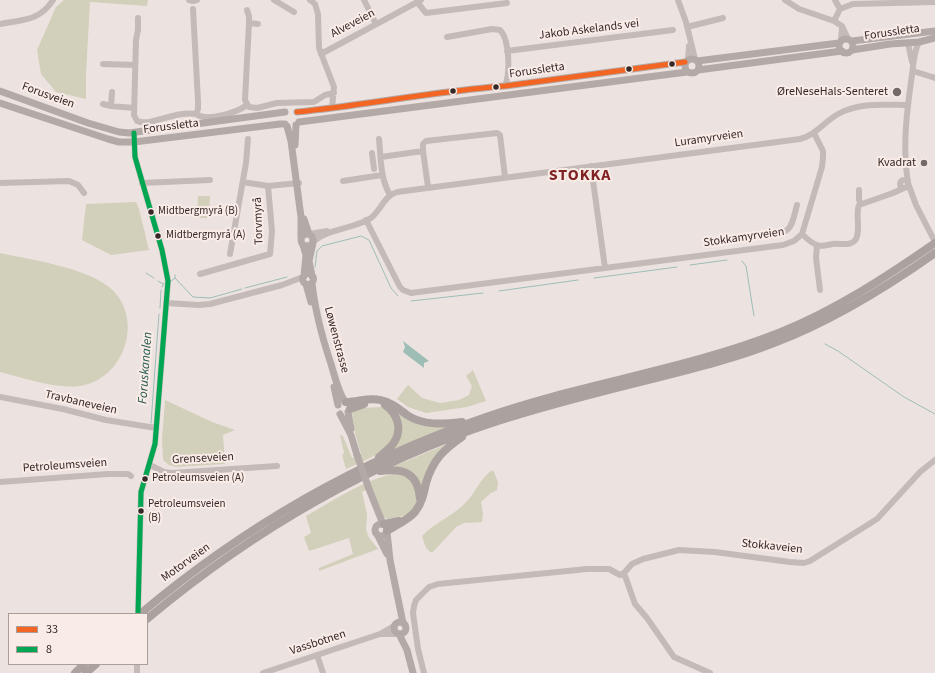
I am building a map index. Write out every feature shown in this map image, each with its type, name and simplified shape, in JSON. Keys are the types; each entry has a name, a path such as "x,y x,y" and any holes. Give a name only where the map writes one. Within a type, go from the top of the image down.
{"highway":[{"path":"373,463 473,421 542,399 706,356 769,336 811,318 848,299 878,282 935,243"},
{"path":"148,618 200,576 256,537 319,500 373,472 470,431 552,405 714,363 772,344 815,326 858,304 935,253"},
{"path":"347,406 366,399 383,400 392,404 413,418 429,423 440,424 473,421"},
{"path":"347,406 366,403 379,403 390,408 396,417 399,429 396,440 373,463"},
{"path":"385,528 414,514 436,460 444,451 470,431"},
{"name":"Motorveien","path":"140,613 174,586 248,534 299,502 373,463"},
{"path":"373,472 397,470 409,474 418,485 420,502"},
{"path":"75,673 83,665"},
{"path":"86,673 95,665"}],"main road":[{"name":"Forussletta","path":"297,112 477,88 506,86 691,60 935,31"},
{"name":"Forussletta","path":"698,70 842,51 848,53 852,50 890,44 919,42 935,38"},
{"name":"Forussletta","path":"845,41 854,46 852,50"},
{"path":"842,51 839,48 845,41"},
{"path":"691,60 699,65 698,70 693,74 687,72 684,67 691,60"},
{"name":"Forussletta","path":"297,123 687,72"},
{"name":"Forusveien","path":"0,91 88,123"},
{"name":"Forusveien","path":"0,103 62,123"},
{"path":"297,123 295,150 298,183 301,216 301,242 303,245 309,246 313,242 313,238 310,234 304,216 298,183 291,141 282,118 285,112 289,110 297,112 299,117 297,123"},
{"name":"Forussletta","path":"88,123 119,132 134,133 285,112"},
{"name":"Forussletta","path":"62,123 114,141 134,142 280,124 286,125"},
{"path":"286,125 297,123"},
{"path":"301,237 304,234 310,234"},
{"name":"Løwenstrasse","path":"313,242 307,280 339,390 347,406 351,435 369,490 385,528 404,626 407,650 413,673"},
{"name":"Løwenstrasse","path":"303,245 306,255 307,280 338,405"},
{"path":"341,402 347,406 344,414 340,414 337,410 338,405 341,402"},
{"name":"Løwenstrasse","path":"340,414 351,435"},
{"name":"Løwenstrasse","path":"369,490 376,531 390,560"},
{"path":"378,524 385,528 382,536 376,531 378,524"},
{"name":"Løwenstrasse","path":"394,626 399,605"},
{"path":"398,623 404,626 404,633 398,634 394,629 394,626 398,623"},
{"name":"Løwenstrasse","path":"398,634 407,650"}],"street":[{"path":"0,24 39,16 48,8 53,0"},
{"path":"189,0 197,0"},
{"path":"276,0 294,12"},
{"path":"364,0 376,24"},
{"path":"678,0 687,27 691,60"},
{"path":"785,0 799,9 834,21 842,26 845,41"},
{"path":"835,0 842,8"},
{"path":"834,21 845,0"},
{"path":"314,1 318,14 318,43 334,87 332,108"},
{"name":"Alveveien","path":"321,54 419,1 426,13 507,3"},
{"path":"842,8 853,4 935,2"},
{"path":"194,9 198,101 196,114"},
{"path":"246,105 245,90 249,23 247,10"},
{"path":"138,18 134,108 136,120 142,123 189,113 202,117 229,114 246,105"},
{"path":"687,27 723,18"},
{"path":"249,23 258,24"},
{"path":"447,37 498,29 504,35 509,70 512,79 518,84"},
{"name":"Jakob Askelands vei","path":"507,52 673,30"},
{"path":"919,42 913,69 908,105 906,170 904,184 913,198 935,243"},
{"path":"908,43 911,51 913,69"},
{"path":"103,64 135,65"},
{"path":"913,69 935,78"},
{"path":"506,86 509,70"},
{"path":"111,106 112,92"},
{"path":"246,105 251,108 257,108 277,103 312,102 325,95 334,93"},
{"path":"334,93 341,107"},
{"path":"103,104 134,108"},
{"name":"Luramyrveien","path":"390,195 401,191 428,187 800,139 814,133 832,118 852,108 864,106 908,105"},
{"path":"181,114 183,127"},
{"path":"428,187 423,151 423,144 426,141 497,132 500,135 505,177"},
{"path":"134,133 135,157 167,270 168,281 155,444 141,492 139,613"},
{"name":"Stokkamyrveien","path":"366,220 400,287 410,293 783,245 794,241 802,234 822,167 823,150 814,133"},
{"name":"Torvmyrå","path":"230,254 243,182 248,139"},
{"path":"313,242 320,237 366,220 375,214 390,195 382,175 379,139"},
{"path":"381,157 423,151"},
{"path":"372,153 374,169"},
{"path":"591,166 605,268"},
{"path":"343,180 382,175"},
{"path":"142,183 210,180"},
{"path":"0,183 70,181 78,185 84,193"},
{"name":"Torvmyrå","path":"243,182 268,186 298,183"},
{"path":"802,234 812,243 817,245 845,244 853,242 857,238 857,210 859,205 893,193 904,184"},
{"name":"Torvmyrå","path":"200,274 270,254 272,231 268,186"},
{"path":"859,190 859,200 861,204"},
{"path":"768,236 783,233 789,229 793,221 797,205"},
{"path":"310,234 337,230"},
{"path":"817,245 816,258 820,290"},
{"path":"166,302 204,304 307,280"},
{"name":"Travbaneveien","path":"0,397 113,422 156,428"},
{"name":"Stokkaveien","path":"624,574 630,566 643,559 679,550 715,552 790,562 810,561 877,519 920,472 935,460"},
{"name":"Grenseveien","path":"150,465 159,470 172,473 277,466"},
{"name":"Petroleumsveien","path":"0,482 108,474 128,474 131,476"},
{"path":"424,673 418,649 413,608 414,603 420,595 434,585 462,581 552,574 587,569 607,569 612,570 618,575 624,574 635,604 647,618 674,657 710,673"},
{"name":"Vassbotnen","path":"263,673 380,634 394,626"},
{"name":"Vassbotnen","path":"380,634 398,634"},
{"path":"317,655 323,673"}],"shaded area":[{"path":"64,0 148,0 147,6 90,2 86,99 56,92 41,74 37,50 56,7"},
{"path":"198,196 210,196 209,218 197,218"},
{"path":"136,202 149,250 111,255 82,240 86,204"},
{"path":"0,253 57,265 86,274 109,287 120,299 126,314 128,329 125,345 119,359 109,372 96,381 80,386 70,387 40,382 0,372"},
{"path":"473,370 486,401 467,407 426,413 408,407 397,399 408,385 422,398 440,403 459,400 469,395 472,386 466,376"},
{"path":"165,400 212,422 235,430 223,435 225,464 176,467 169,465 163,460 162,439"},
{"path":"381,407 388,411 395,423 395,432 392,440 379,453 346,469 342,455 344,453 340,435 343,436 352,458 361,454 355,433 352,412 363,408"},
{"path":"395,412 449,427 389,453 398,440"},
{"path":"445,445 446,447 423,490 394,466"},
{"path":"493,470 498,482 497,490 481,502 483,514 482,522 464,523 456,527 433,552 430,552 426,548 422,536 433,526 464,505 483,479"},
{"path":"393,474 409,479 414,483 417,491 417,500 412,511 404,515 388,519 383,517 371,487 362,492 367,514 366,529 368,536 378,549 319,571 319,568 353,554 349,538 309,551 304,537 311,533 306,516 359,486"}],"water":[{"path":"403,341 429,361 424,363 424,368 403,352 405,347"}],"waterway":[{"name":"Foruskanalen","path":"315,267 317,251 322,246 361,236 369,240 391,288 398,296"},
{"name":"Foruskanalen","path":"690,265 727,260"},
{"name":"Foruskanalen","path":"742,261 746,266 754,316"},
{"name":"Foruskanalen","path":"594,278 677,267"},
{"path":"146,273 154,278"},
{"name":"Foruskanalen","path":"171,281 175,278 175,275"},
{"name":"Foruskanalen","path":"245,288 287,277"},
{"name":"Foruskanalen","path":"175,278 193,297 210,298 242,289"},
{"name":"Foruskanalen","path":"499,291 578,280"},
{"name":"Foruskanalen","path":"158,281 163,284"},
{"name":"Foruskanalen","path":"162,287 164,283"},
{"name":"Foruskanalen","path":"160,308 161,290"},
{"name":"Foruskanalen","path":"411,301 483,293"},
{"name":"Foruskanalen","path":"151,423 159,314"},
{"path":"825,344 838,351 904,397 935,414"}],"transit line":[{"name":"33","path":"297,112 685,62"},
{"name":"8","path":"134,133 135,157 162,250 168,281 155,444 141,492 138,613"}],"place":[{"name":"ØreNeseHals-Senteret","path":"897,92"},
{"name":"Kvadrat","path":"924,163"},
{"name":"Midtbergmyrå (B)","path":"151,212"},
{"name":"Midtbergmyrå (A)","path":"158,236"},
{"name":"Petroleumsveien (A)","path":"145,479"},
{"name":"Petroleumsveien (B)","path":"141,511"}],"district":[{"name":"STOKKA","path":"580,176"}]}
